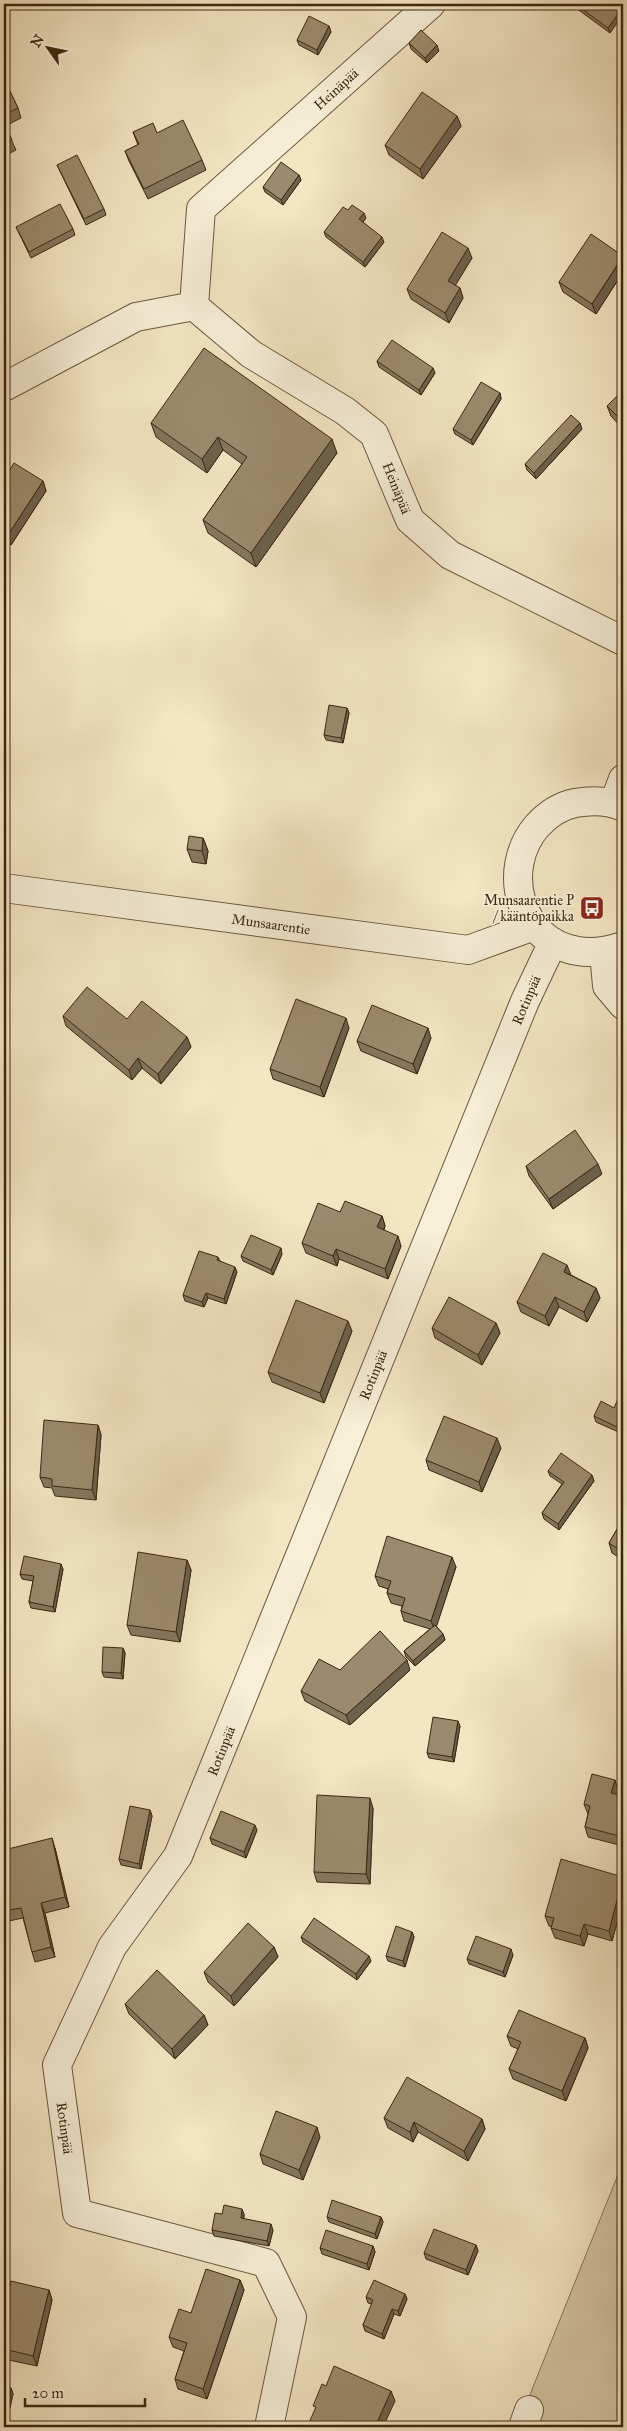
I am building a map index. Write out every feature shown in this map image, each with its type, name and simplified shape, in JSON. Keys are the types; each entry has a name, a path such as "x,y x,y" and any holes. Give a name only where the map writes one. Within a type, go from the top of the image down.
{"street":[{"name":"Heinäpää","path":"431,4 201,209 194,306 251,354 345,411 374,434 410,520 450,555 623,641"},
{"path":"4,388 136,317 194,306"},
{"path":"620,796 566,805 545,817 529,835 519,857 516,881 522,905 543,934 577,952 613,949 607,986 623,1005"},
{"name":"Munsaarentie","path":"4,888 468,950 543,934"},
{"name":"Rotinpää","path":"269,2427 292,2317 266,2263 77,2214 57,2064 112,1947 178,1856 525,1001 543,934"}],"shaded area":[{"path":"623,2162 623,2427 517,2427"}],"building":[{"path":"575,4 623,4 623,7 608,28"},
{"path":"309,16 329,26 317,50 297,40"},
{"path":"421,30 437,45 425,58 409,43"},
{"path":"4,79 18,108 4,115"},
{"path":"422,92 457,116 420,169 385,145"},
{"path":"183,120 202,160 144,189 125,151 139,144 133,132 153,123 157,133"},
{"path":"4,122 12,140 4,144"},
{"path":"77,155 104,209 84,219 57,165"},
{"path":"281,162 299,175 281,200 263,187"},
{"path":"60,204 73,229 29,252 16,227"},
{"path":"352,205 364,213 359,219 382,237 363,262 324,232 343,207 348,210"},
{"path":"442,232 468,248 448,281 460,288 445,313 407,289"},
{"path":"591,234 623,256 592,304 559,282"},
{"path":"392,340 433,368 419,390 377,361"},
{"path":"204,348 332,439 251,553 203,520 247,457 218,437 202,459 151,423"},
{"path":"481,382 500,393 471,440 453,429"},
{"path":"623,390 623,422 607,406"},
{"path":"571,415 580,423 534,473 525,464"},
{"path":"14,463 43,481 8,535 4,533 4,479"},
{"path":"329,705 347,708 341,738 324,735"},
{"path":"189,836 203,838 202,851 187,849"},
{"path":"87,987 127,1019 142,1001 187,1037 158,1074 138,1058 129,1070 63,1016"},
{"path":"296,999 346,1018 320,1087 270,1069"},
{"path":"372,1005 428,1028 413,1064 357,1041"},
{"path":"575,1130 598,1164 549,1199 526,1166"},
{"path":"345,1201 382,1216 377,1227 398,1236 385,1269 336,1249 333,1256 302,1243 318,1203 340,1212"},
{"path":"251,1235 281,1248 271,1270 241,1256"},
{"path":"199,1251 218,1257 217,1260 235,1267 224,1299 206,1293 202,1302 183,1295"},
{"path":"543,1253 567,1265 564,1272 596,1288 584,1312 555,1297 545,1316 517,1302"},
{"path":"449,1297 496,1323 478,1355 432,1328"},
{"path":"296,1300 348,1321 320,1393 268,1372"},
{"path":"623,1387 623,1424 621,1429 594,1416 601,1401 614,1408"},
{"path":"444,1416 497,1438 479,1482 426,1460"},
{"path":"44,1420 98,1425 92,1490 52,1486 52,1479 40,1477"},
{"path":"561,1453 592,1475 558,1524 542,1513 564,1482 548,1471"},
{"path":"623,1519 623,1552 609,1543"},
{"path":"387,1536 452,1557 431,1621 401,1611 405,1598 387,1593 391,1581 375,1576"},
{"path":"138,1552 187,1560 176,1632 127,1625"},
{"path":"24,1556 61,1564 53,1607 29,1602 34,1576 20,1574"},
{"path":"435,1625 443,1634 413,1661 404,1651"},
{"path":"380,1631 407,1660 346,1715 301,1691 319,1659 340,1670"},
{"path":"103,1647 123,1648 121,1673 102,1672"},
{"path":"433,1717 458,1721 452,1757 427,1753"},
{"path":"592,1774 615,1780 611,1793 623,1796 623,1837 585,1827 590,1806 584,1804"},
{"path":"317,1795 370,1798 366,1874 314,1872"},
{"path":"130,1806 150,1810 139,1864 119,1859"},
{"path":"221,1811 255,1825 244,1852 210,1838"},
{"path":"52,1838 65,1897 41,1903 51,1947 32,1952 21,1908 4,1911 4,1850"},
{"path":"561,1859 623,1877 609,1931 584,1924 580,1936 551,1928 554,1918 545,1916"},
{"path":"314,1918 369,1956 356,1974 301,1937"},
{"path":"248,1923 274,1947 231,1996 204,1972"},
{"path":"396,1926 412,1932 403,1961 386,1956"},
{"path":"476,1936 511,1949 503,1972 467,1959"},
{"path":"157,1970 204,2015 172,2049 125,2004"},
{"path":"519,2010 585,2038 562,2091 509,2069 521,2042 507,2036"},
{"path":"407,2077 482,2119 464,2151 414,2122 410,2132 384,2118"},
{"path":"276,2111 317,2127 299,2170 260,2154"},
{"path":"332,2200 381,2217 375,2234 327,2217"},
{"path":"224,2205 242,2209 241,2218 271,2224 267,2241 212,2230 215,2213 222,2214"},
{"path":"434,2229 476,2245 466,2270 424,2253"},
{"path":"326,2230 373,2246 367,2264 320,2248"},
{"path":"206,2269 240,2280 203,2389 175,2379 187,2343 169,2337 179,2309 191,2313"},
{"path":"374,2280 405,2294 398,2311 392,2309 382,2334 363,2325 373,2300 366,2297"},
{"path":"11,2281 49,2290 33,2356 4,2349 4,2311"},
{"path":"334,2366 391,2391 375,2427 307,2427 316,2407 313,2406 322,2384 326,2386"},
{"path":"4,2387 11,2388 5,2415 4,2414"}],"place":[{"name":"Munsaarentie P / kääntöpaikka","path":"592,908"}]}
